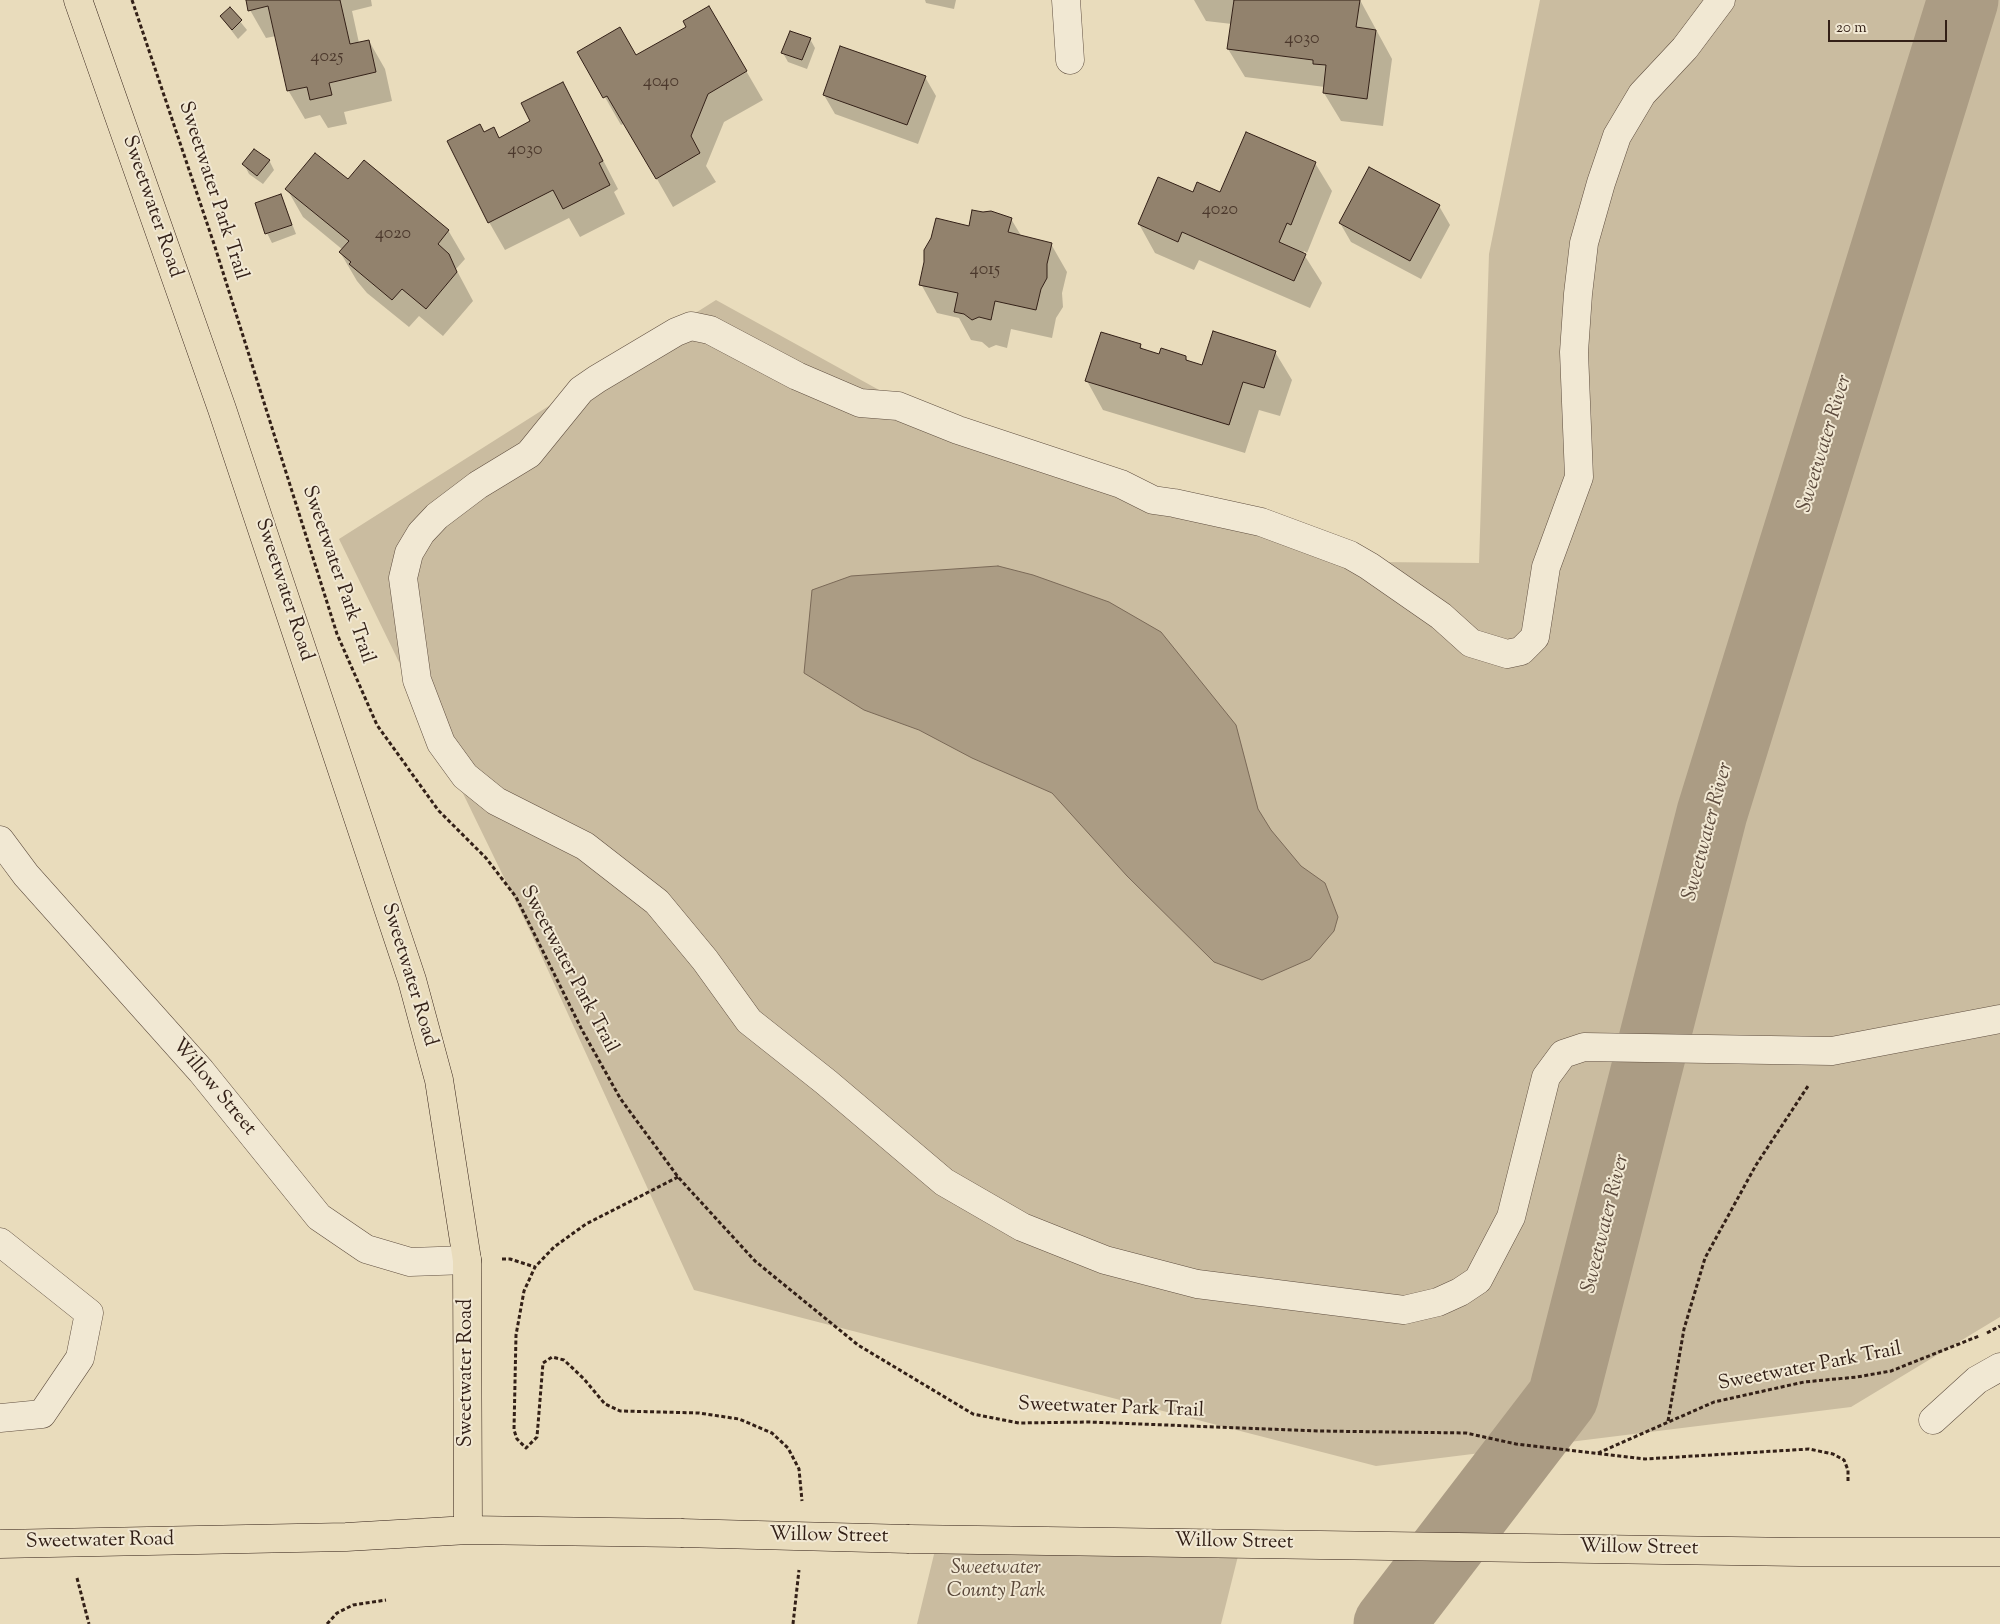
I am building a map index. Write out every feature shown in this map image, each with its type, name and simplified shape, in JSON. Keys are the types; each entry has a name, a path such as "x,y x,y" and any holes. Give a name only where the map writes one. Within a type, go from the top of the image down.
{"main road":[{"name":"Sweetwater Road","path":"0,1544 346,1537 468,1530 467,1260 439,1080 412,980 222,409 78,0"},
{"name":"Willow Street","path":"468,1530 899,1539 1800,1552 2000,1552"}],"street":[{"path":"1066,0 1070,60"},
{"path":"1721,0 1685,48 1642,94 1617,136 1601,183 1584,243 1574,352 1579,477 1546,567 1535,637 1521,651 1507,654 1471,643 1433,611 1370,566 1350,555 1261,522 1153,500 1121,484 958,430 898,406 860,403 797,376 710,330 692,326 676,332 596,379 581,390 529,454 478,485 437,516 420,533 409,553 404,578 416,680 441,743 465,776 496,800 585,846 657,902 705,960 749,1021 826,1082 944,1182 1022,1227 1105,1260 1197,1284 1404,1310 1438,1302 1460,1292 1478,1280 1511,1217 1546,1077 1563,1054 1584,1047 1832,1051 2000,1019"},
{"name":"Willow Street","path":"0,840 26,875 202,1072 319,1217 366,1249 410,1262 467,1260"},
{"path":"0,1242 89,1313 80,1358 42,1414 0,1418"},
{"path":"1933,1420 1977,1380 2000,1367"}],"path":[{"name":"Sweetwater Park Trail","path":"132,0 216,247 337,634 377,725 438,810 486,858 516,897 582,1030 620,1098 678,1177 755,1260 858,1345 973,1414 1019,1423 1089,1422 1318,1431 1466,1433 1516,1444 1645,1459 1809,1449 1833,1454 1844,1460 1848,1470 1848,1483"},
{"path":"1668,1422 1684,1329 1705,1258 1756,1165 1832,1051"},
{"path":"678,1177 586,1224 554,1247 535,1267 524,1290 516,1335 514,1430 517,1439 526,1448 537,1437 543,1364 552,1357 564,1360 606,1404 620,1411 699,1413 739,1419 772,1433 788,1448 800,1469 802,1510"},
{"name":"Sweetwater Park Trail","path":"1598,1453 1714,1402 1804,1382 1857,1377 1891,1371 1926,1359 2000,1326"},
{"path":"69,1543 89,1624"},
{"path":"793,1624 800,1564"},
{"path":"327,1624 337,1613 353,1605 386,1600"}],"green space":[{"path":"1540,0 2000,0 2000,1317 1851,1407 1376,1466 694,1290 531,933 339,539 716,300 890,396 1377,562 1479,563 1489,254"},
{"name":"Sweetwater County Park","path":"938,1538 1242,1540 1221,1624 917,1624"}],"shaded area":[{"path":"998,566 1033,575 1109,602 1161,632 1236,725 1258,809 1271,830 1301,866 1325,883 1338,917 1334,931 1310,959 1262,980 1214,962 1127,876 1052,793 972,758 919,730 864,710 804,673 812,590 851,576"},
{"path":"1716,843 1727,850 1585,1411 1575,1409"}],"building":[{"path":"246,0 340,0 350,44 369,40 376,72 329,83 332,95 310,100 307,87 287,91 268,6 248,11"},
{"path":"1234,0 1360,0 1356,27 1376,30 1367,99 1323,93 1326,65 1313,64 1313,60 1227,49"},
{"path":"709,6 747,71 708,94 691,136 700,153 656,179 607,96 603,98 577,52 620,27 636,55 686,27 683,21"},
{"path":"230,7 242,20 232,30 220,16"},
{"path":"790,31 811,38 802,60 781,53"},
{"path":"840,46 926,76 907,125 823,95"},
{"path":"563,82 603,161 599,163 610,185 563,209 553,190 488,223 447,141 480,124 484,132 494,127 499,138 530,121 521,103"},
{"path":"1246,132 1316,162 1291,225 1287,223 1279,242 1306,254 1294,281 1182,232 1178,242 1138,224 1158,177 1193,192 1197,182 1220,192"},
{"path":"254,149 270,160 257,176 242,164"},
{"path":"315,153 348,179 364,160 449,230 438,244 449,254 457,272 426,309 402,289 392,300 349,264 351,262 339,252 349,241 285,189"},
{"path":"1369,167 1440,205 1410,261 1339,223"},
{"path":"281,194 292,225 265,234 255,203"},
{"path":"972,210 991,211 1012,218 1008,232 1052,243 1047,264 1047,278 1041,289 1036,310 995,301 991,320 979,317 972,320 964,314 954,312 958,293 919,285 924,262 924,250 931,238 936,218 969,226"},
{"path":"1213,331 1276,351 1264,388 1243,382 1229,425 1085,381 1101,332 1141,344 1140,348 1159,354 1161,348 1186,356 1186,360 1202,365"}],"waterway":[{"name":"Sweetwater River","path":"1389,1624 1563,1397 1712,813 1963,0"}]}
